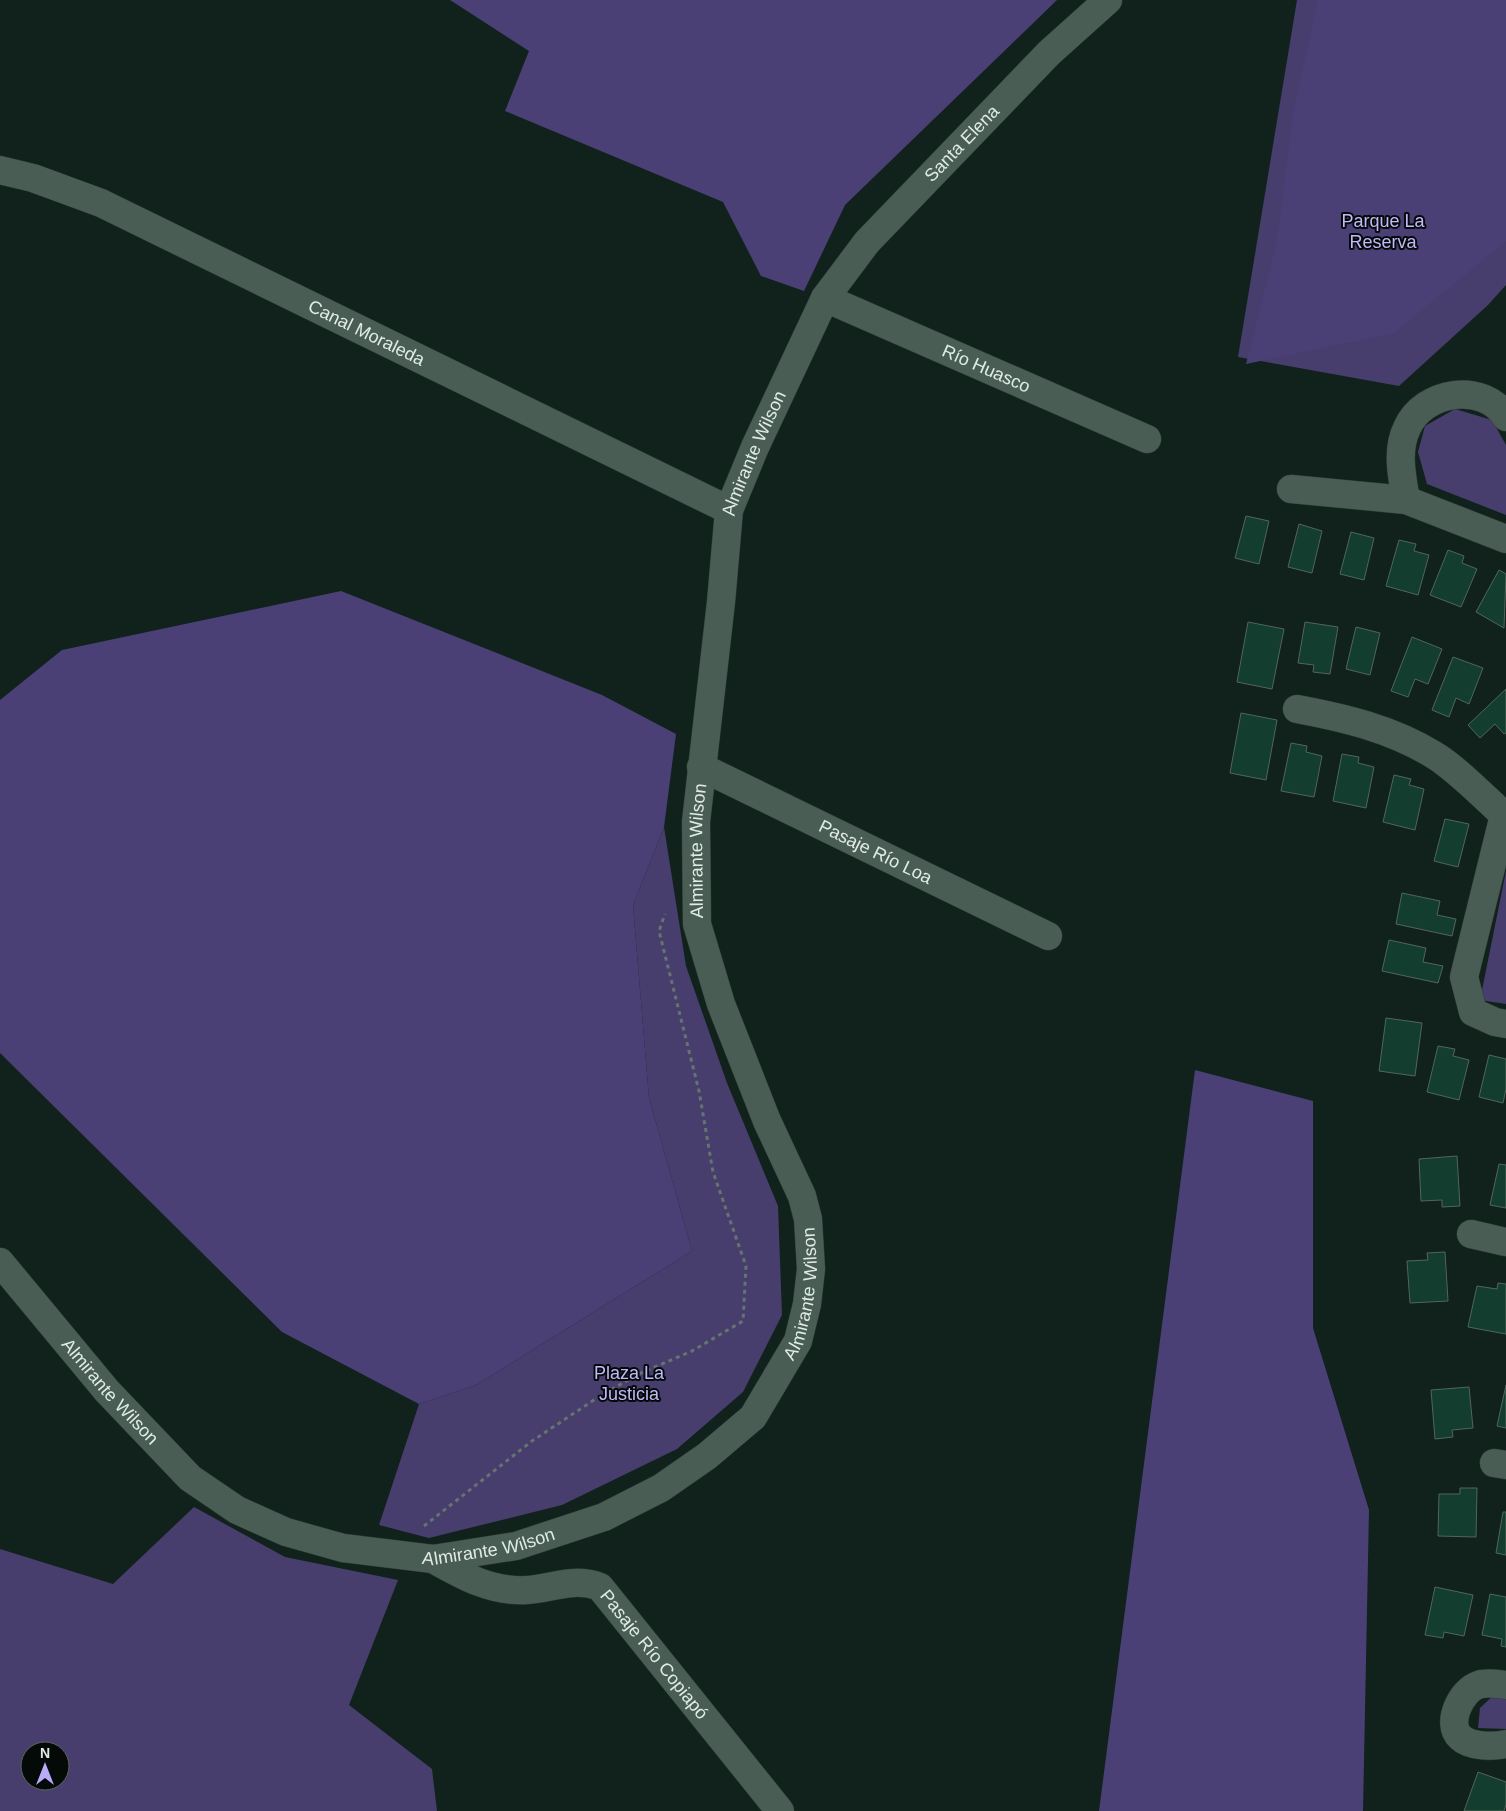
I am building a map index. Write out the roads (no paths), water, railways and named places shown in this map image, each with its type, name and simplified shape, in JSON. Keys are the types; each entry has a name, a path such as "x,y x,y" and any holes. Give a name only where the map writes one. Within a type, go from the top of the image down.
{"street":[{"name":"Santa Elena","path":"825,298 867,242 1049,52 1108,0"},
{"name":"Canal Moraleda","path":"0,170 33,178 101,203 729,510"},
{"name":"Río Huasco","path":"825,298 1147,439"},
{"name":"Almirante Wilson","path":"0,1262 107,1391 190,1478 237,1510 286,1532 343,1548 392,1556 433,1559 516,1546 604,1517 661,1488 707,1456 753,1417 798,1341 807,1304 811,1268 808,1219 802,1196 767,1121 721,1004 698,924 696,822 721,602 729,510 755,447 825,298"},
{"path":"1406,500 1400,462 1405,430 1413,416 1426,405 1443,397 1466,394 1490,401 1506,417"},
{"path":"1291,489 1406,500 1506,539"},
{"path":"1297,709 1338,717 1389,732 1435,755 1505,816 1464,977 1473,1012 1495,1022 1506,1024"},
{"name":"Pasaje Río Loa","path":"701,767 1048,936"},
{"path":"1471,1234 1506,1242"},
{"name":"Pasaje Río Copiapó","path":"433,1559 467,1579 501,1590 529,1590 576,1582 600,1587 780,1811"},
{"path":"1506,1685 1478,1685 1467,1692 1459,1704 1455,1728 1460,1738 1470,1742 1497,1746 1506,1744"}],"park label":[{"name":"Parque La Reserva","path":"1383,231"},
{"name":"Plaza La Justicia","path":"629,1384"}]}
